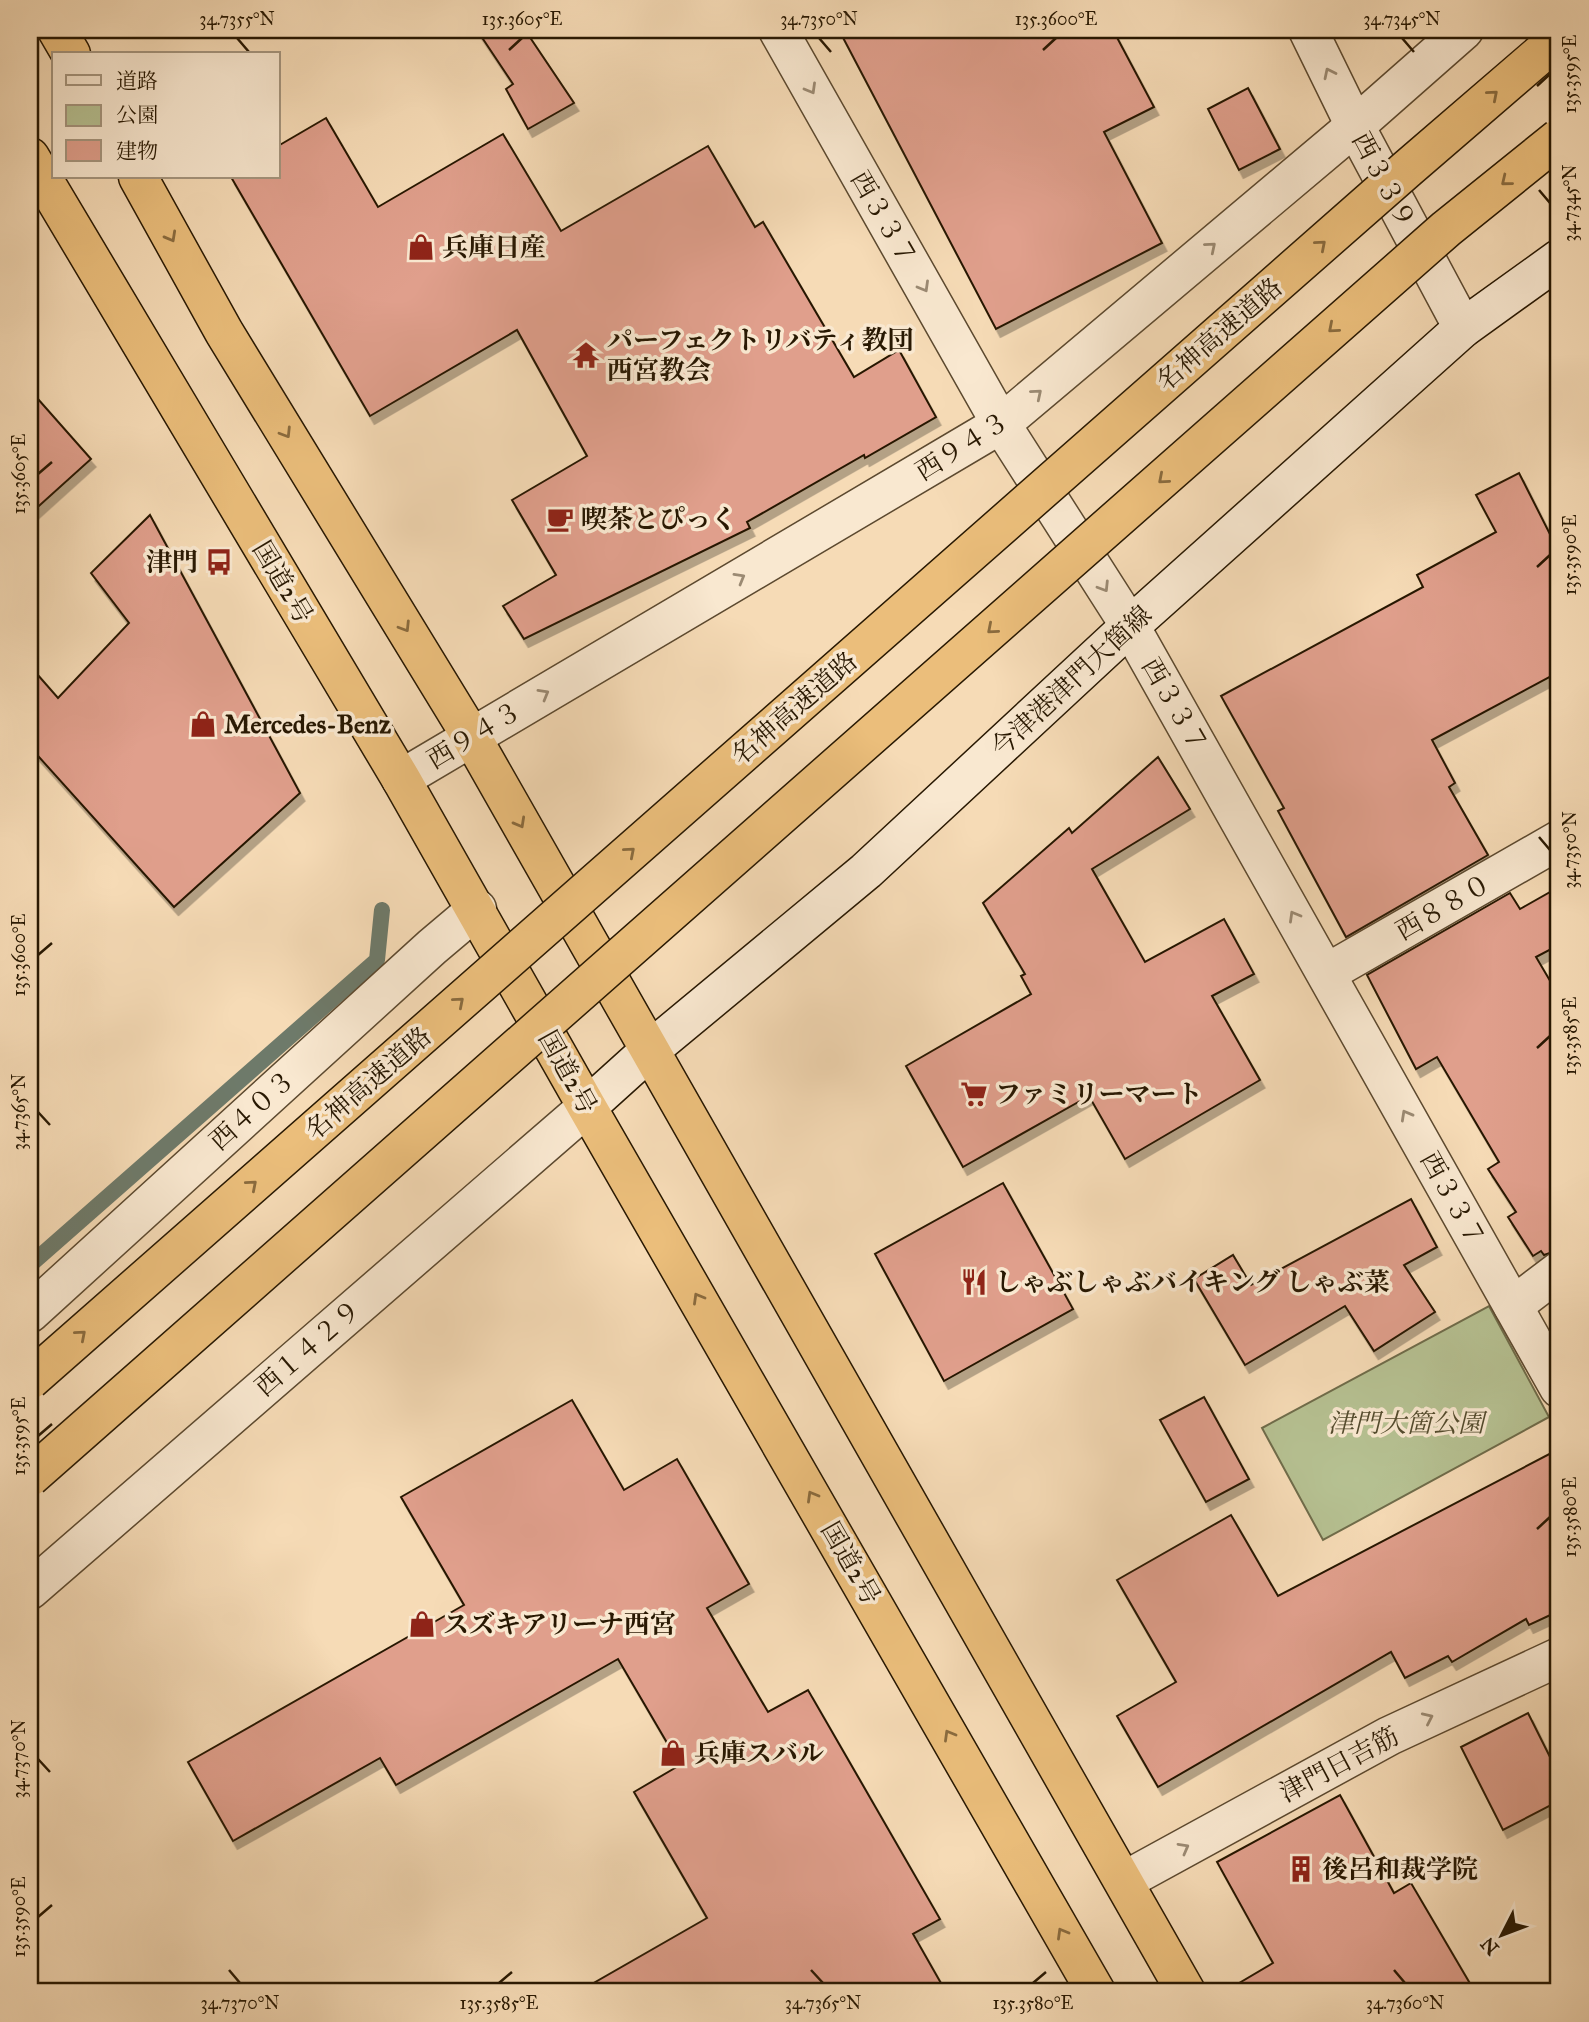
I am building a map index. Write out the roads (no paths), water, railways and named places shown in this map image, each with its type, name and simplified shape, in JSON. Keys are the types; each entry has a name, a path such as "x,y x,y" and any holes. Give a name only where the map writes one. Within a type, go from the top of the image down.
{"highway":[{"path":"57,30 70,52"},
{"name":"名神高速道路","path":"30,1380 1559,38"},
{"path":"30,1477 1435,239 1559,138"},
{"name":"国道2号","path":"30,157 477,909 587,1107 1096,1992"},
{"path":"139,178 224,332 471,736 1186,1992"}],"street":[{"name":"西３３７","path":"778,30 1002,424 1130,626 1559,1388"},
{"name":"西３３９","path":"1308,30 1355,126 1463,328"},
{"name":"西９４３","path":"401,779 1002,424 1355,126 1464,30"},
{"name":"今津港津門大箇線","path":"587,1107 649,1051 866,871 1130,626 1463,328 1559,259"},
{"name":"西８８０","path":"1327,973 1559,840"},
{"name":"西４０３","path":"30,1313 477,909"},
{"name":"西１４２９","path":"30,1590 587,1107"},
{"path":"1514,1306 1559,1271"},
{"name":"津門日吉筋","path":"1124,1881 1389,1736 1559,1657"}],"waterway":[{"path":"30,1265 377,960 382,910"}],"place":[{"name":"兵庫日産","path":"421,247"},
{"name":"パーフェクトリバティ教団 西宮教会","path":"586,355"},
{"name":"喫茶とぴっく","path":"560,519"},
{"name":"津門","path":"219,562"},
{"name":"Mercedes-Benz","path":"203,724"},
{"name":"ファミリーマート","path":"974,1094"},
{"name":"しゃぶしゃぶバイキング しゃぶ菜","path":"974,1282"},
{"name":"スズキアリーナ西宮","path":"422,1624"},
{"name":"兵庫スバル","path":"673,1753"},
{"name":"後呂和裁学院","path":"1301,1869"}],"park label":[{"name":"津門大箇公園","path":"1406,1423"}]}
